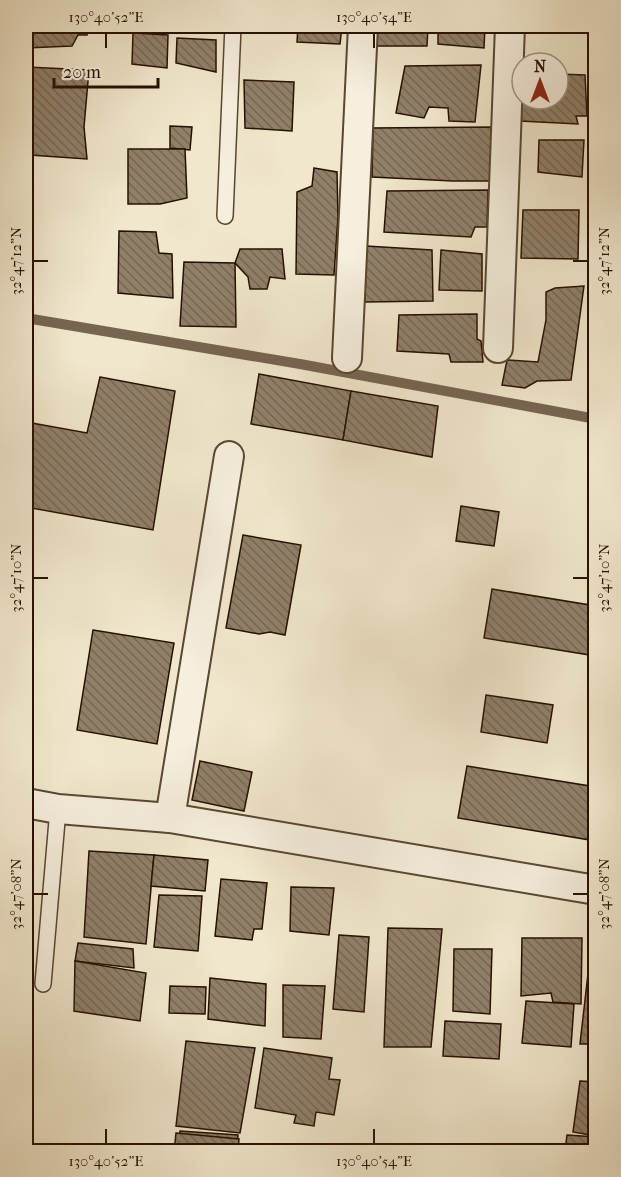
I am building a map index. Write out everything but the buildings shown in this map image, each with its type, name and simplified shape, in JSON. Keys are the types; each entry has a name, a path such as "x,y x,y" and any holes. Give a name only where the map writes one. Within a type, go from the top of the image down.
{"street":[{"path":"347,358 363,26"},
{"path":"498,348 510,26"},
{"path":"170,818 229,456"},
{"path":"26,803 170,818 596,890"}],"lane":[{"path":"225,216 233,26"},
{"path":"43,984 58,808"}],"waterway":[{"path":"26,318 300,364 596,419"}]}
